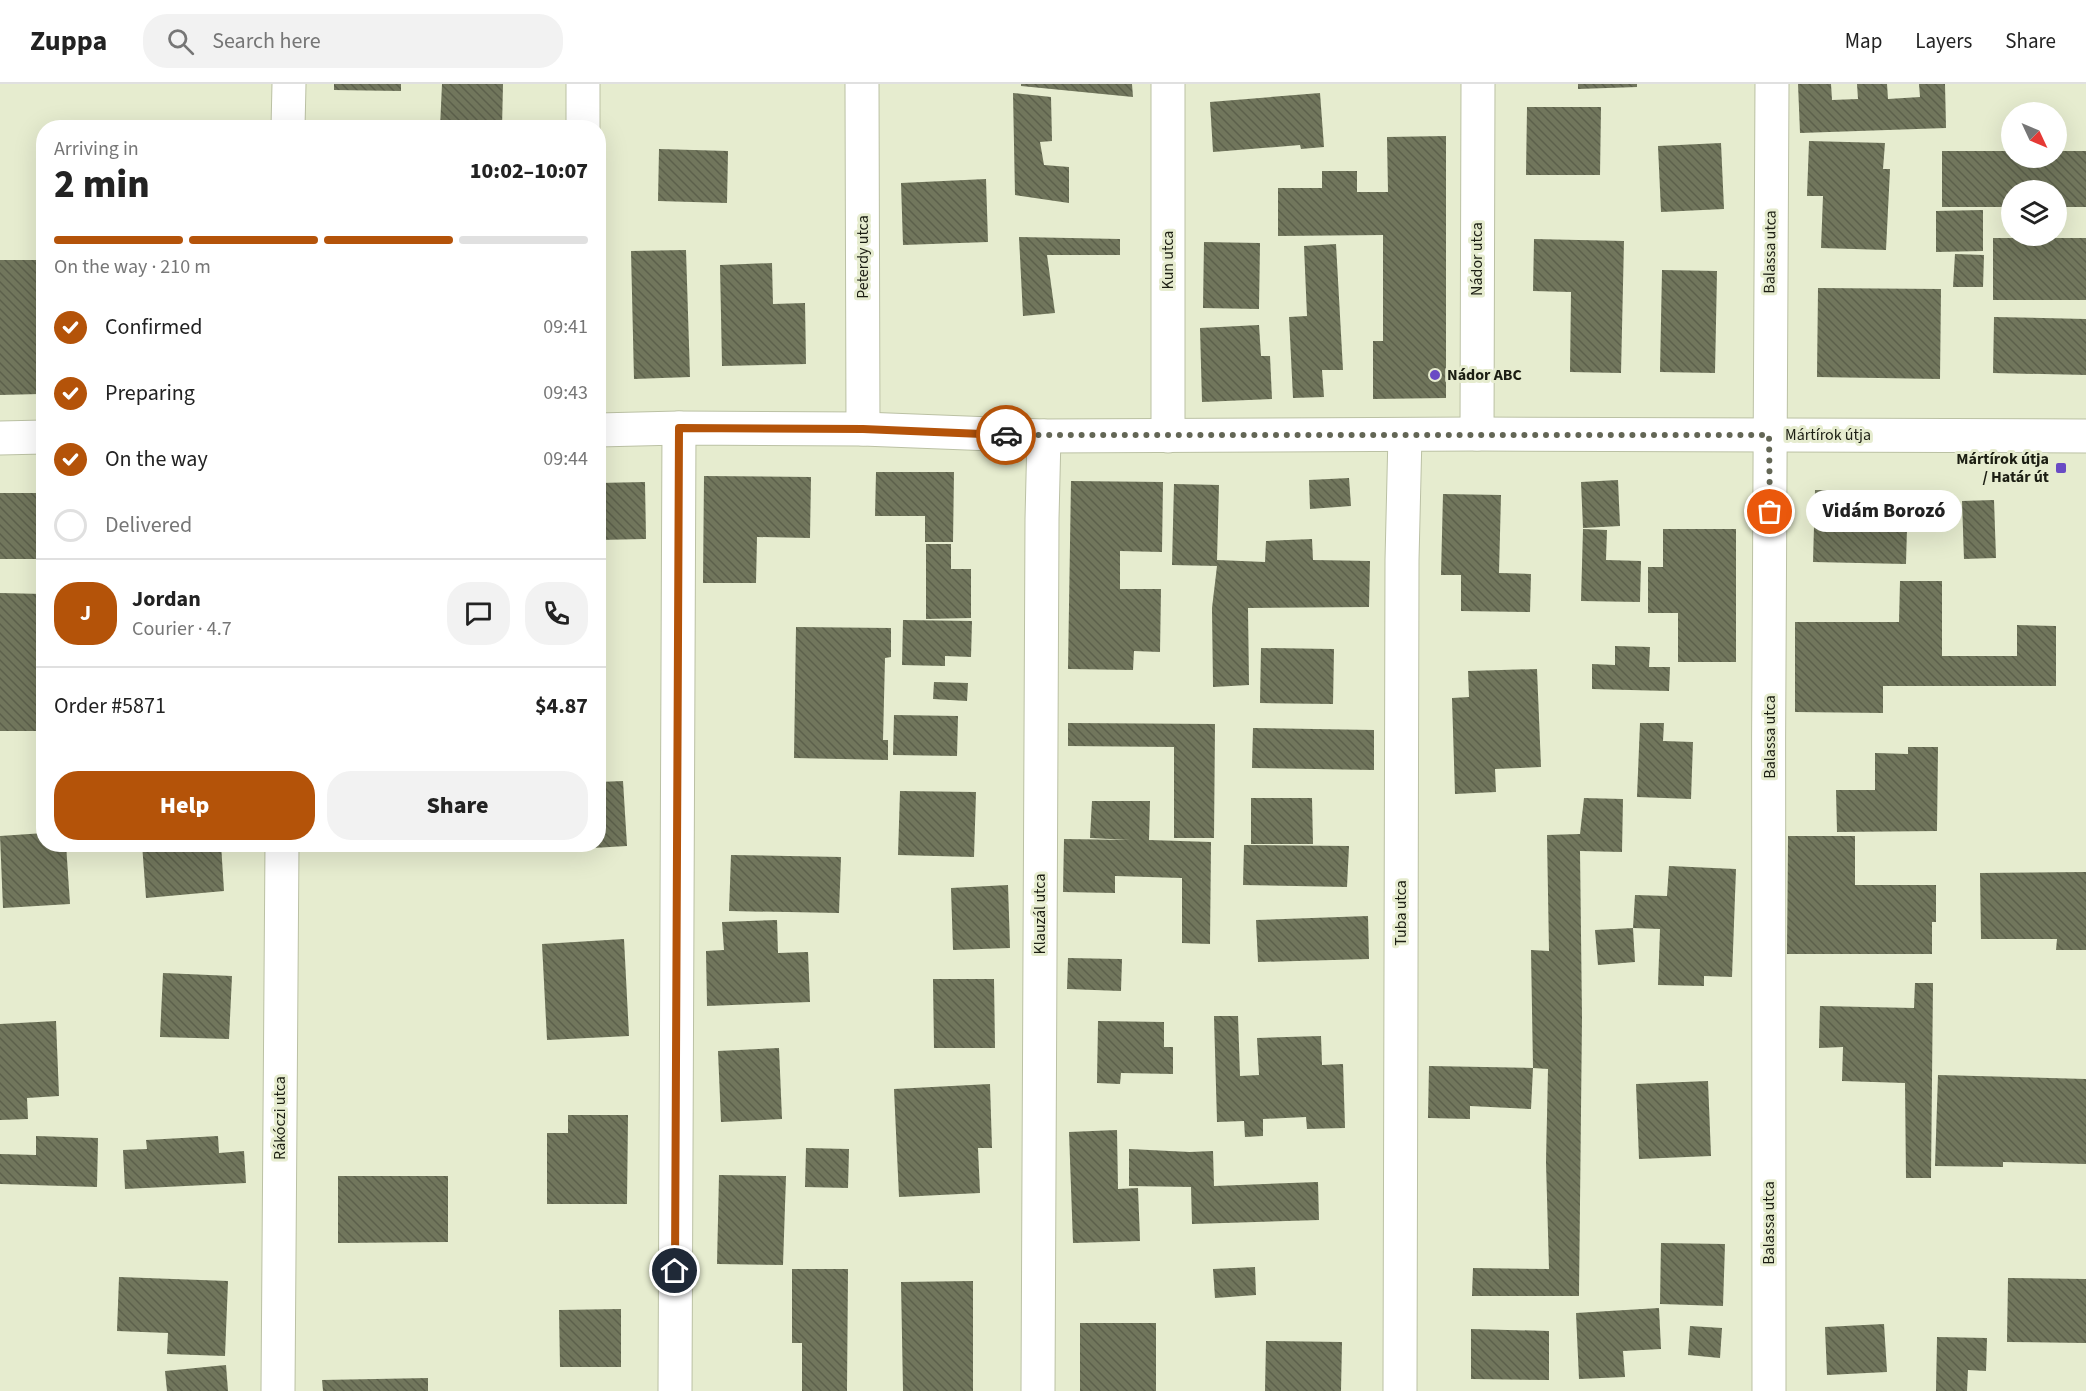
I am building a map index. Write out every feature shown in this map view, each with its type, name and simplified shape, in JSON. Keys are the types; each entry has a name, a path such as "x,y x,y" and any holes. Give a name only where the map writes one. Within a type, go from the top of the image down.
{"street":[{"path":"288,120 289,84"},
{"path":"583,84 583,120"},
{"name":"Peterdy utca","path":"862,84 863,429"},
{"name":"Kun utca","path":"1168,84 1168,436"},
{"name":"Nádor utca","path":"1477,434 1478,84"},
{"name":"Balassa utca","path":"1769,1391 1769,435 1772,84"},
{"path":"675,1391 679,428"},
{"name":"Mártírok útja","path":"606,430 863,429 1044,436 1477,434 2086,436"},
{"name":"Tuba utca","path":"1400,1391 1402,560 1406,435"},
{"name":"Klauzál utca","path":"1038,1391 1044,436"},
{"path":"0,438 36,437"},
{"name":"Rákóczi utca","path":"278,1391 282,852"}],"building":[{"path":"334,84 401,84 401,91 334,90"},
{"path":"442,84 503,84 502,120 440,120"},
{"path":"1021,84 1132,84 1133,97 1021,86"},
{"path":"1578,84 1637,84 1637,87 1578,89"},
{"path":"1798,84 1831,84 1832,100 1858,99 1857,84 1887,84 1888,99 1920,97 1919,84 1945,84 1946,128 1800,133"},
{"path":"1013,93 1051,97 1052,141 1040,142 1044,165 1069,167 1069,203 1015,195"},
{"path":"1320,93 1324,147 1301,149 1300,145 1213,152 1210,102"},
{"path":"1527,107 1601,107 1600,175 1526,175"},
{"path":"1446,136 1446,398 1373,399 1373,341 1383,341 1383,235 1278,236 1278,188 1322,188 1322,171 1357,171 1357,192 1388,192 1387,137"},
{"path":"1809,141 1885,143 1883,169 1890,169 1886,250 1821,248 1823,196 1807,196"},
{"path":"1721,143 1724,209 1661,212 1658,146"},
{"path":"659,149 728,151 727,203 658,201"},
{"path":"1942,151 2001,151 2001,168 2067,168 2067,151 2086,151 2086,207 2067,207 2067,180 2001,180 2001,207 1942,207"},
{"path":"986,179 988,242 903,245 901,183"},
{"path":"1983,210 1983,251 1936,252 1936,211"},
{"path":"1019,237 1120,239 1120,255 1047,255 1055,313 1023,316"},
{"path":"1993,238 2001,238 2001,246 2067,246 2067,238 2086,238 2086,300 1993,300"},
{"path":"1534,239 1624,241 1621,373 1570,372 1571,292 1533,291"},
{"path":"1204,242 1260,243 1259,309 1203,308"},
{"path":"1336,244 1343,370 1322,370 1324,397 1293,398 1289,317 1307,316 1304,246"},
{"path":"686,250 690,377 634,379 631,251"},
{"path":"1955,254 1984,255 1983,287 1953,287"},
{"path":"0,260 36,260 36,394 0,395"},
{"path":"772,263 773,304 805,303 806,364 722,366 720,265"},
{"path":"1662,270 1717,271 1715,373 1660,372"},
{"path":"1818,288 1941,289 1940,379 1817,377"},
{"path":"1994,317 2086,319 2086,375 1993,373"},
{"path":"1259,325 1261,356 1270,356 1272,399 1202,402 1200,328"},
{"path":"876,472 954,472 953,542 925,542 925,516 875,516"},
{"path":"704,476 811,477 810,538 757,537 756,583 703,583"},
{"path":"1349,478 1351,506 1310,509 1309,480"},
{"path":"1618,480 1620,526 1583,528 1581,482"},
{"path":"1071,481 1163,482 1162,552 1120,551 1120,589 1161,589 1160,652 1134,651 1133,670 1068,669"},
{"path":"645,482 646,539 606,540 606,483"},
{"path":"1174,484 1219,485 1217,560 1265,562 1266,541 1312,539 1313,560 1370,561 1369,607 1248,608 1249,685 1213,687 1212,608 1217,566 1172,565"},
{"path":"1815,490 1908,492 1906,564 1813,562"},
{"path":"0,493 36,493 36,559 0,559"},
{"path":"1443,494 1501,495 1499,573 1531,574 1530,612 1461,611 1461,575 1441,575"},
{"path":"1994,500 1996,558 1964,559 1962,501"},
{"path":"1583,529 1607,530 1606,560 1641,561 1640,602 1581,601"},
{"path":"1663,529 1736,529 1736,662 1678,662 1678,613 1648,613 1648,567 1663,567"},
{"path":"926,544 951,544 951,569 971,569 971,618 926,619"},
{"path":"1900,581 1942,581 1942,656 2017,656 2017,625 2056,626 2056,686 1883,686 1883,713 1795,712 1795,622 1899,622"},
{"path":"0,593 36,594 36,731 0,731"},
{"path":"903,620 972,621 971,657 945,656 945,666 902,665"},
{"path":"796,627 891,628 891,657 885,658 883,740 888,740 888,760 794,758"},
{"path":"1615,646 1650,647 1649,667 1670,667 1669,691 1592,689 1592,664 1615,665"},
{"path":"1261,648 1334,649 1333,704 1260,703"},
{"path":"1537,669 1541,767 1495,769 1496,792 1455,794 1452,698 1469,697 1468,671"},
{"path":"934,682 968,683 967,701 933,699"},
{"path":"894,715 958,716 957,756 893,755"},
{"path":"1068,723 1215,724 1214,838 1174,838 1174,747 1068,746"},
{"path":"1640,723 1664,723 1663,741 1693,742 1691,799 1637,797"},
{"path":"1253,728 1374,730 1374,770 1252,768"},
{"path":"1908,747 1938,747 1937,831 1837,832 1836,790 1875,790 1875,753 1908,754"},
{"path":"623,781 627,846 606,847 606,782"},
{"path":"900,791 976,792 974,857 898,855"},
{"path":"1251,798 1312,798 1313,844 1251,844"},
{"path":"1584,798 1623,799 1622,852 1580,851 1582,1018 1579,1296 1472,1296 1473,1268 1549,1269 1546,1162 1548,1069 1533,1068 1531,950 1549,951 1547,835 1580,834"},
{"path":"1092,801 1150,801 1149,840 1211,842 1210,944 1182,943 1182,878 1115,876 1115,893 1063,892 1064,839 1130,840 1090,838"},
{"path":"36,834 36,852 67,852 70,904 3,908 0,836"},
{"path":"1788,836 1855,836 1855,885 1936,885 1936,922 1932,922 1932,954 1787,954"},
{"path":"1244,845 1349,846 1347,887 1243,885"},
{"path":"143,852 222,852 224,891 146,898"},
{"path":"731,855 841,857 839,913 729,911"},
{"path":"1669,866 1736,869 1732,977 1704,976 1704,986 1658,985 1660,929 1633,928 1635,895 1667,896"},
{"path":"2086,872 2086,950 2056,950 2057,939 1981,939 1980,873"},
{"path":"1008,885 1010,948 953,950 951,888"},
{"path":"1368,916 1369,959 1258,962 1256,920"},
{"path":"777,920 778,953 808,952 810,1002 707,1006 706,951 724,950 722,922"},
{"path":"1633,928 1635,962 1598,965 1595,930"},
{"path":"624,939 629,1036 547,1040 542,944"},
{"path":"1068,958 1122,959 1121,991 1067,989"},
{"path":"163,973 232,976 229,1039 160,1037"},
{"path":"933,979 994,979 995,1048 934,1048"},
{"path":"1915,983 1933,983 1931,1178 1906,1178 1905,1083 1842,1081 1843,1047 1819,1048 1820,1006 1914,1008"},
{"path":"1214,1016 1238,1016 1240,1076 1259,1075 1257,1038 1321,1036 1322,1065 1343,1064 1345,1128 1307,1129 1306,1117 1263,1119 1263,1136 1245,1137 1244,1121 1217,1122"},
{"path":"56,1021 59,1096 27,1098 28,1119 0,1120 0,1024"},
{"path":"1098,1021 1164,1022 1164,1047 1173,1047 1173,1074 1121,1073 1120,1084 1097,1083"},
{"path":"779,1048 782,1119 721,1122 718,1051"},
{"path":"1429,1066 1533,1068 1531,1109 1470,1106 1470,1119 1428,1118"},
{"path":"1938,1075 2086,1079 2086,1164 2003,1162 2003,1167 1935,1166"},
{"path":"1708,1081 1711,1156 1639,1159 1636,1084"},
{"path":"990,1084 992,1148 978,1148 980,1193 899,1197 894,1089"},
{"path":"568,1115 628,1115 627,1204 547,1204 547,1133 568,1133"},
{"path":"1117,1130 1118,1189 1138,1188 1140,1241 1073,1243 1069,1132"},
{"path":"36,1136 98,1138 97,1187 0,1184 0,1154 36,1155"},
{"path":"218,1136 219,1153 244,1151 246,1183 125,1189 123,1150 147,1149 146,1140"},
{"path":"806,1148 849,1149 848,1188 805,1187"},
{"path":"1129,1149 1213,1151 1214,1186 1318,1182 1319,1220 1192,1224 1191,1187 1129,1186"},
{"path":"719,1175 786,1176 783,1265 717,1264"},
{"path":"338,1176 448,1176 448,1242 338,1243"},
{"path":"1661,1243 1725,1244 1723,1306 1660,1304"},
{"path":"1255,1267 1256,1295 1215,1298 1213,1269"},
{"path":"792,1269 848,1269 847,1391 802,1391 802,1343 792,1343"},
{"path":"119,1277 228,1281 225,1356 167,1354 168,1333 117,1331"},
{"path":"2008,1278 2086,1279 2086,1343 2007,1342"},
{"path":"973,1281 973,1391 903,1391 901,1282"},
{"path":"1659,1308 1661,1349 1623,1351 1625,1377 1579,1379 1576,1313"},
{"path":"621,1309 621,1367 560,1367 559,1310"},
{"path":"1080,1323 1156,1323 1156,1391 1080,1391"},
{"path":"1884,1324 1887,1372 1827,1375 1825,1327"},
{"path":"1690,1326 1722,1328 1720,1358 1688,1355"},
{"path":"1471,1329 1549,1331 1549,1380 1471,1379"},
{"path":"1937,1337 1987,1338 1986,1371 1968,1370 1967,1391 1936,1391"},
{"path":"1266,1341 1342,1342 1341,1391 1265,1391"},
{"path":"226,1365 228,1391 167,1391 165,1371"},
{"path":"428,1378 428,1391 323,1391 322,1380"}],"way so far":[{"path":"1006,435 1769,435 1770,512"}],"place":[{"name":"Nádor ABC","path":"1435,375"},
{"name":"Mártírok útja / Határ út","path":"2061,468"},
{"name":"Vidám Borozó","path":"1770,512"}],"route":[{"path":"675,1271 679,428 863,429 1006,435"}]}
